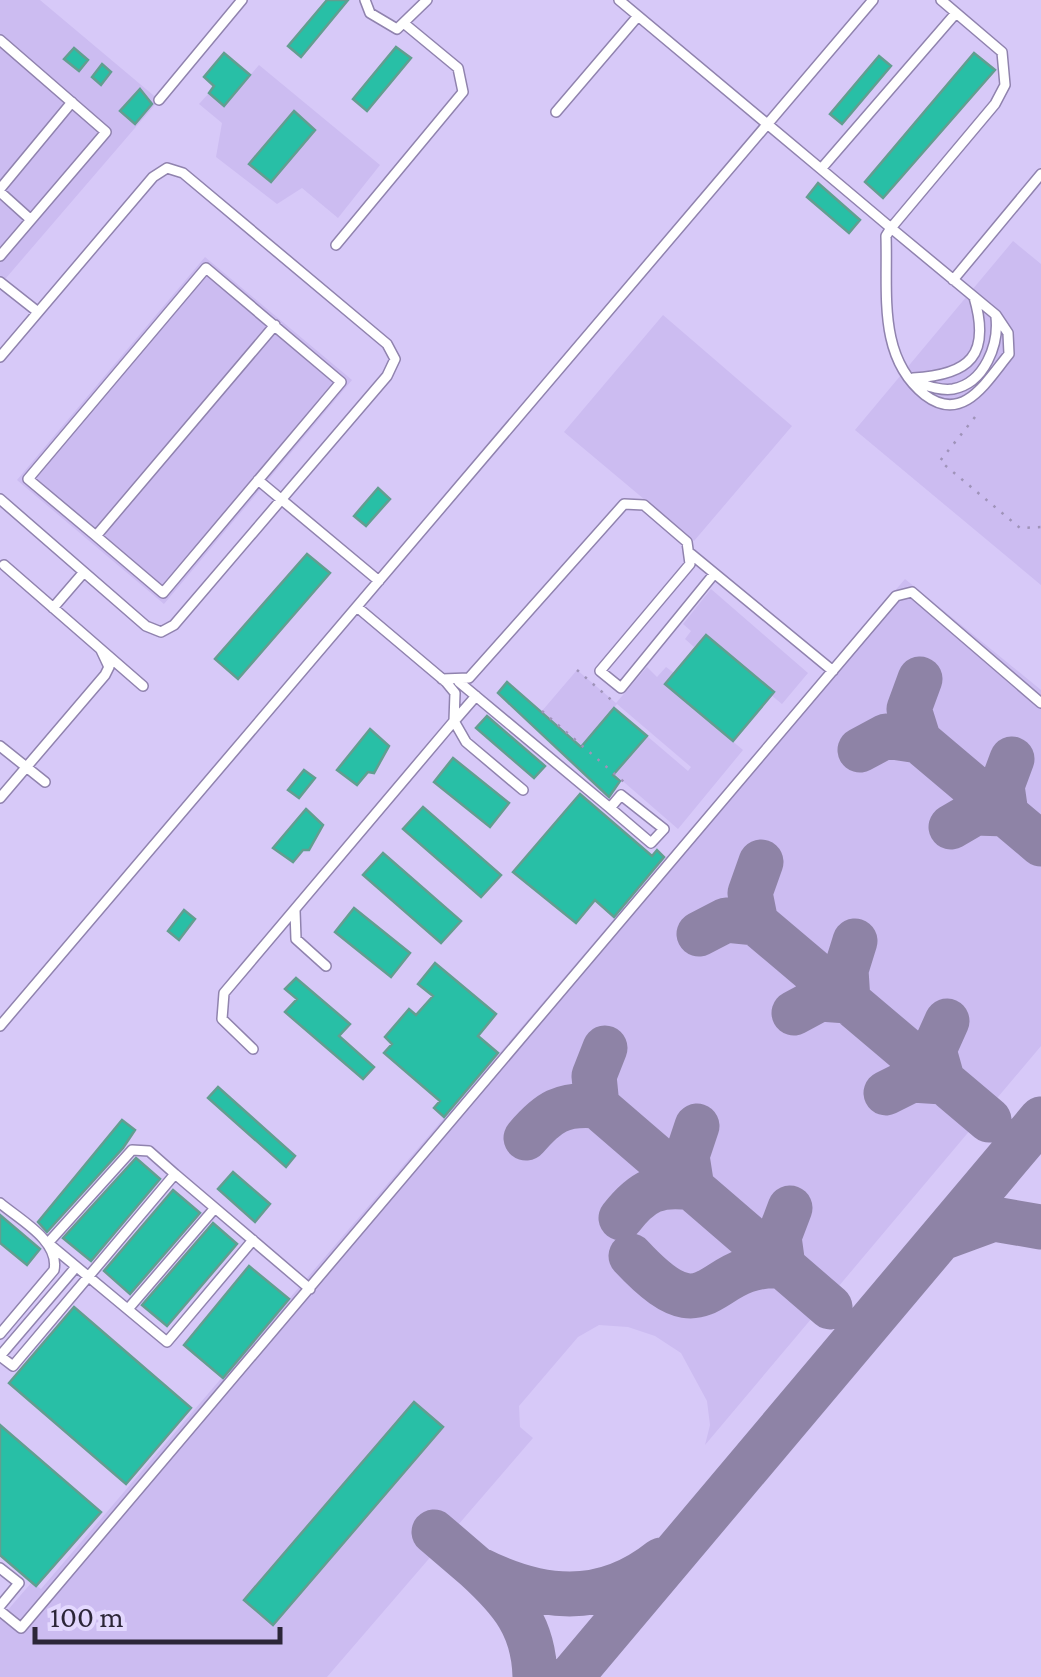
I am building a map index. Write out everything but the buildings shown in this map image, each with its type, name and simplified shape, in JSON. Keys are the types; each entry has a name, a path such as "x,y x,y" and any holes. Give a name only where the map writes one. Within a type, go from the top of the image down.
{"lane":[{"path":"159,100 242,0"},
{"path":"365,0 370,13 388,28 406,25 427,0"},
{"path":"0,1026 873,0"},
{"path":"621,1 767,125 821,169 891,228 953,280 996,315 1008,333 1009,354 972,398 954,407 936,403 905,379 892,355 886,236 891,228 995,104 1005,86 1002,52 941,0"},
{"path":"821,169 956,13"},
{"path":"556,112 638,16"},
{"path":"336,245 463,92 458,68 406,25"},
{"path":"0,40 106,132 0,256"},
{"path":"30,219 0,190 72,102"},
{"path":"0,357 153,177 167,168 183,173 387,344 394,358 387,376 174,625 161,632 146,626 0,499"},
{"path":"953,280 1041,174"},
{"path":"206,268 341,382 258,480 163,593 28,479 206,268"},
{"path":"0,282 38,312"},
{"path":"905,379 946,376 958,370 978,345 983,330 974,297"},
{"path":"905,379 951,390 968,384 999,339 996,315"},
{"path":"96,536 274,326"},
{"path":"258,480 379,581"},
{"path":"459,682 470,678 624,504 644,505 687,542 690,554 682,575 600,671 620,688 714,574"},
{"path":"690,554 833,671"},
{"path":"1,563 142,686"},
{"path":"53,608 84,572"},
{"path":"0,1568 19,1583 0,1609 21,1628 896,596 912,592 1041,702"},
{"path":"357,607 442,678 455,693 454,722 466,742 523,790"},
{"path":"0,798 105,675 109,667 102,650"},
{"path":"442,678 459,682 651,843 664,830 621,795 610,808"},
{"path":"254,1049 229,1030 220,1006 224,993 476,696"},
{"path":"0,746 44,782"},
{"path":"296,908 292,925 296,938 326,966"},
{"path":"48,1243 132,1150 149,1151 310,1289"},
{"path":"76,1267 0,1356 13,1366 176,1174"},
{"path":"0,1203 167,1342 253,1240"},
{"path":"128,1310 215,1208"},
{"path":"0,1334 54,1270 55,1252 48,1243"}],"path":[{"path":"975,417 940,460 1020,528 1041,527"},
{"path":"577,670 616,704"},
{"path":"542,711 633,790"}],"shaded area":[{"path":"0,0 40,0 159,100 0,285"},
{"path":"259,65 380,165 338,218 302,188 277,204 216,157 222,123 199,104 209,93 224,105"},
{"path":"1013,241 1041,264 1041,585 855,430"},
{"path":"205,257 352,380 164,604 17,480"},
{"path":"663,315 792,426 694,541 564,432"},
{"path":"905,579 1041,690 1041,1046 705,1445 710,1425 707,1401 681,1353 655,1336 628,1327 599,1325 578,1337 519,1406 520,1427 533,1438 327,1677 0,1677 0,1619 32,1582 41,1589"},
{"path":"711,589 808,673 782,704 771,695 774,692 707,635 694,647 685,639 691,631 683,624"},
{"path":"647,667 657,677 666,667 674,673 665,684 743,750 678,829 542,711 577,670 616,703","holes":["617,704 691,767 688,771 647,736 627,758 595,730"]}],"taxiway":[{"path":"860,750 886,736 919,741 909,709 920,679"},
{"path":"919,741 1041,844"},
{"path":"951,827 975,813 1006,814 1002,786 1012,759"},
{"path":"699,934 726,920 756,923 750,893 761,862"},
{"path":"756,923 989,1120"},
{"path":"794,1013 820,999 848,1001 846,970 855,941"},
{"path":"886,1093 912,1080 943,1082 934,1050 947,1021"},
{"path":"526,1138 557,1111 597,1106 594,1076 605,1048"},
{"path":"597,1106 830,1307"},
{"path":"571,1677 1041,1119"},
{"path":"621,1218 652,1191 692,1188 687,1156 697,1126"},
{"path":"631,1256 658,1281 678,1293 694,1296 757,1267 783,1266 779,1237 790,1208"},
{"path":"945,1237 994,1219 1041,1227"},
{"path":"434,1532 476,1568"},
{"path":"535,1677 534,1659 519,1616 476,1568 523,1587 570,1594 616,1586 661,1560"}]}
